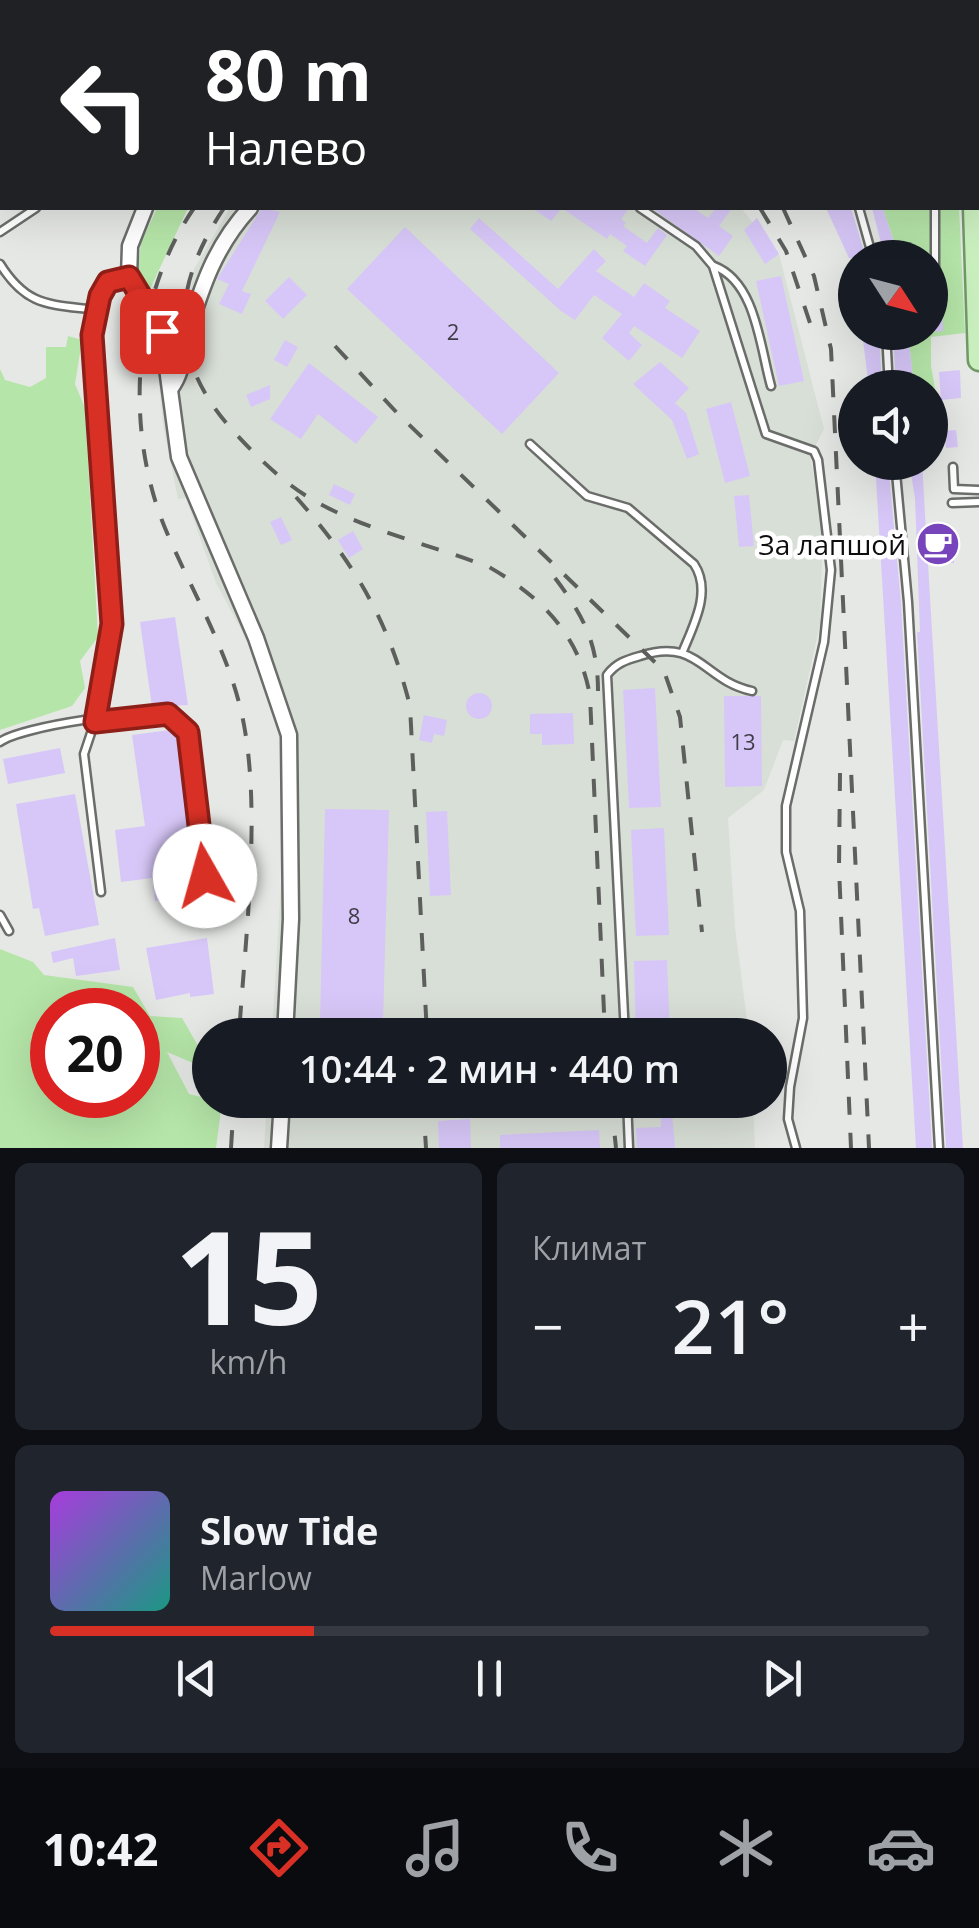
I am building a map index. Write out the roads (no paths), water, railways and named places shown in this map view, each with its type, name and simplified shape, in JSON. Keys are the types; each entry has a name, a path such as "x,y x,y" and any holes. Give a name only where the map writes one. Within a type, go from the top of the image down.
{"main road":[{"path":"974,210 979,360"}],"street":[{"path":"144,210 130,246 129,277 162,331 179,457 256,638 289,735 290,919 286,1018"},
{"path":"171,388 182,370 201,284 224,238 248,210"},
{"path":"279,1148 281,1118"}],"lane":[{"path":"0,232 33,210"},
{"path":"643,210 696,246 713,266 766,434 814,451 818,460 831,570 824,642 786,806 786,852 800,912 803,1018 789,1103 796,1148"},
{"path":"860,210 868,240"},
{"path":"935,210 936,240"},
{"path":"0,264 16,290 40,302 96,310"},
{"path":"713,266 730,272 742,286 772,386"},
{"path":"102,892 84,754 95,722 112,624 92,335 96,310 108,282 129,277"},
{"path":"530,444 587,496 628,508 694,564 699,573 701,600 683,651"},
{"path":"953,467 954,489 979,490"},
{"path":"897,480 908,602 939,1148"},
{"path":"952,503 979,502"},
{"path":"624,1018 608,676 614,666 635,657 683,651 724,684 752,692"},
{"path":"0,742 11,733 76,718 95,722 168,714 188,732 205,876"},
{"path":"0,915 9,931"},
{"path":"628,1118 629,1148"}],"railway":[{"path":"193,210 173,243 147,322 140,407 152,489 165,528 230,673 244,725 251,838 240,1018"},
{"path":"223,210 194,267 184,324 188,352 214,407 266,465 312,499 364,524 489,567 508,579 555,620 577,654 590,696 604,1018"},
{"path":"761,210 786,251 815,338"},
{"path":"784,210 814,276 831,349 869,1148"},
{"path":"335,346 399,415 664,671 680,717 702,932"},
{"path":"296,497 336,546 367,594 391,646 410,706 426,1018"},
{"path":"555,578 587,630 598,691"},
{"path":"840,773 839,868 851,1148"},
{"path":"231,1148 233,1118"},
{"path":"424,1118 426,1148"},
{"path":"613,1118 616,1148"}],"place":[{"name":"За лапшой","path":"938,544"}]}
